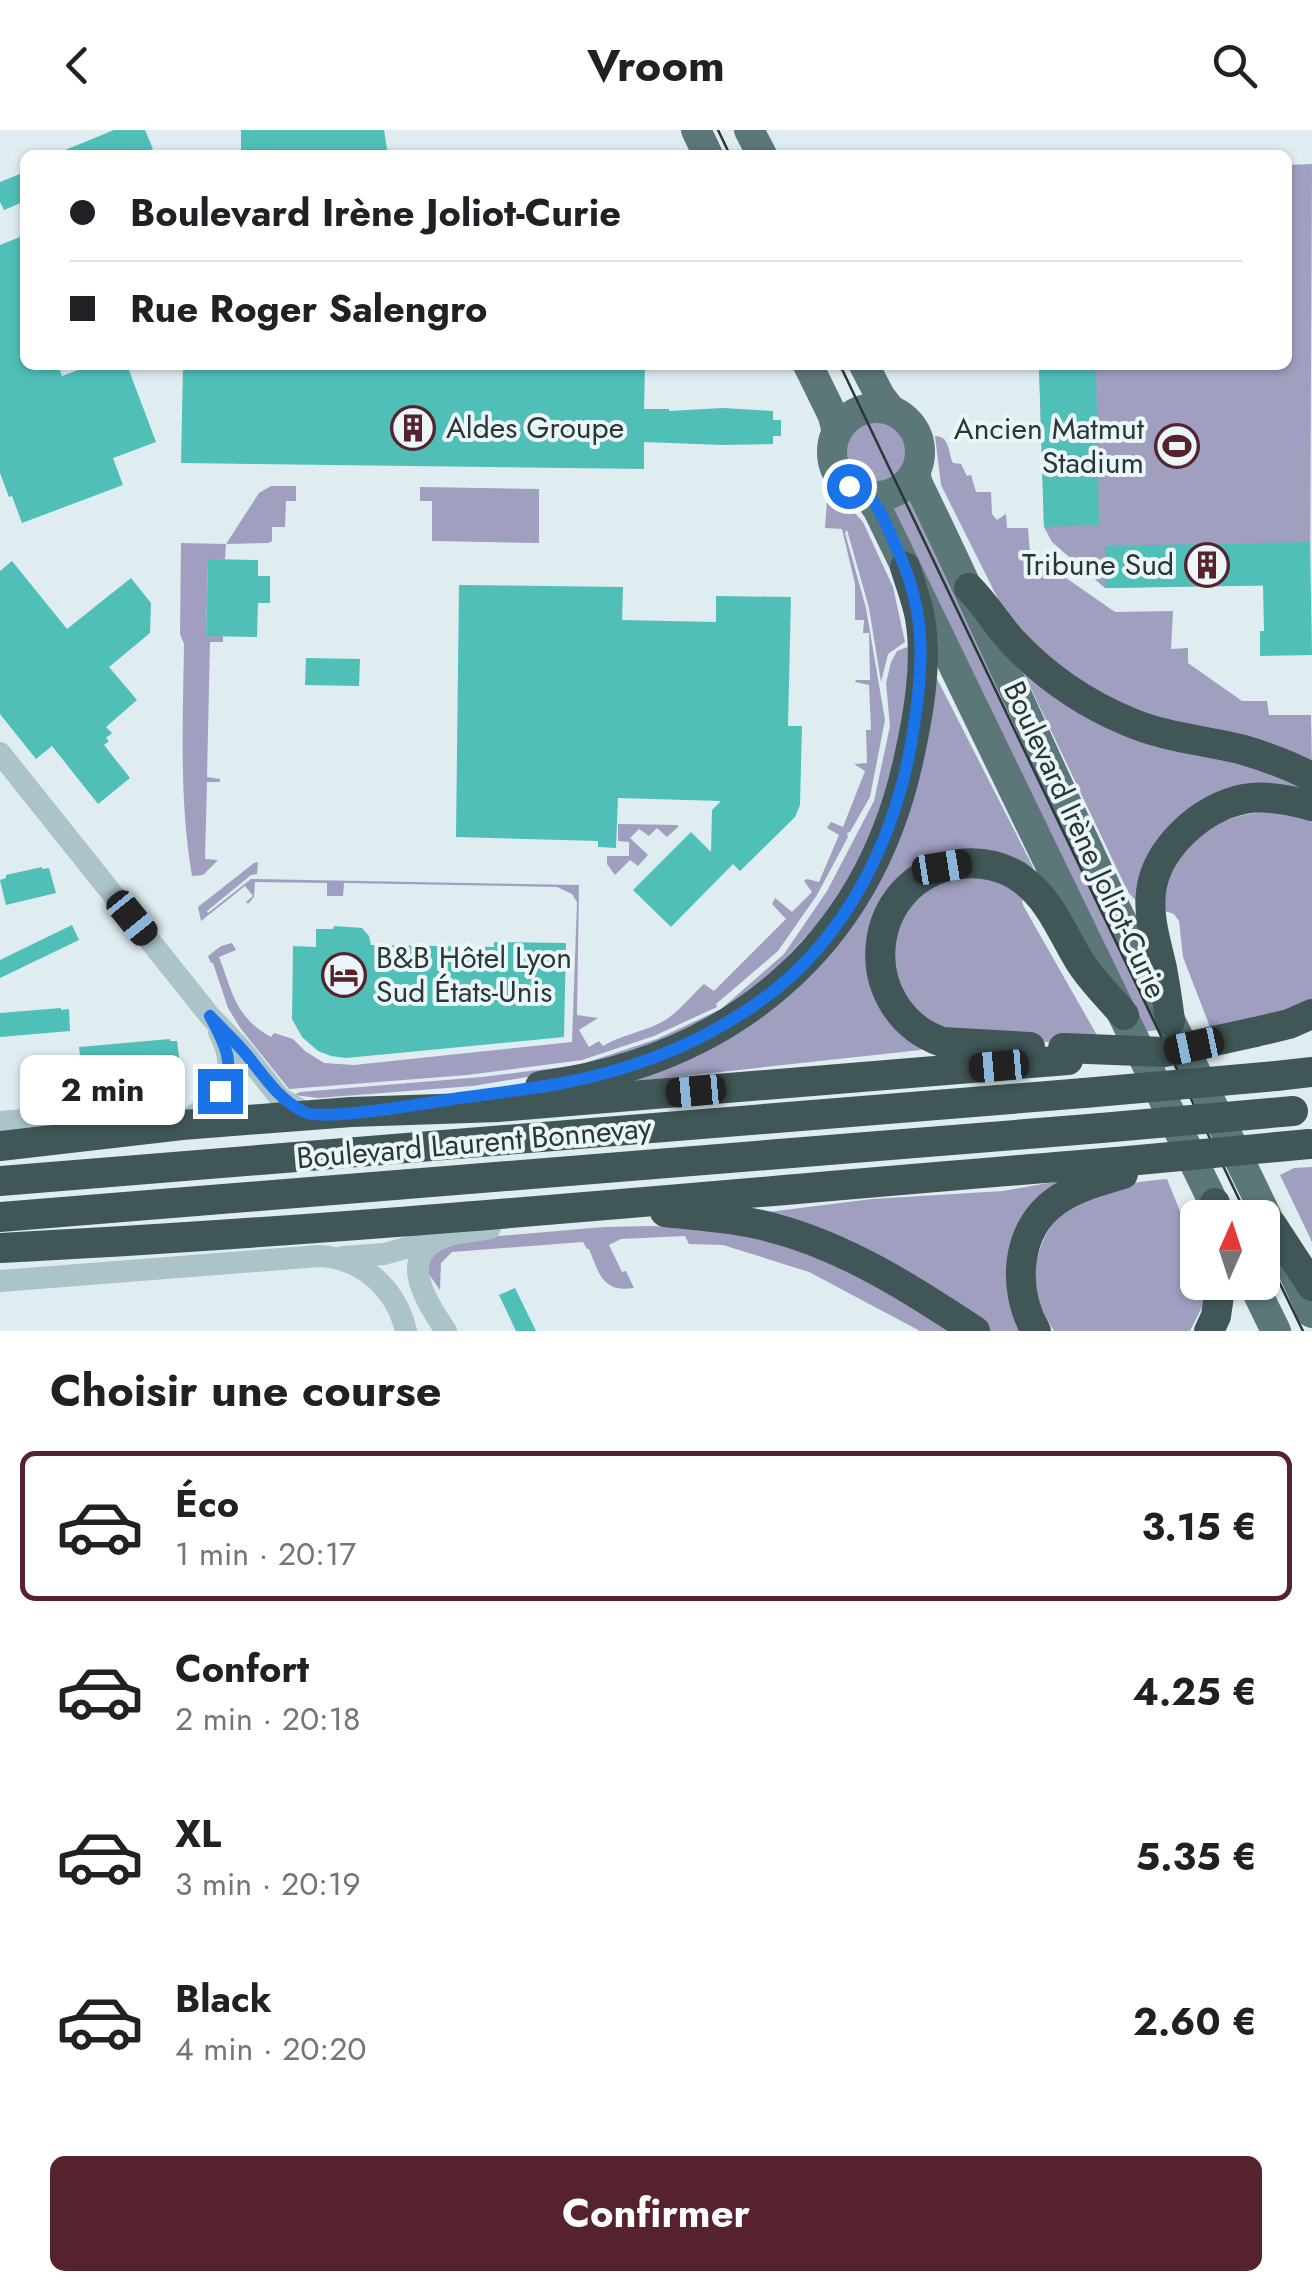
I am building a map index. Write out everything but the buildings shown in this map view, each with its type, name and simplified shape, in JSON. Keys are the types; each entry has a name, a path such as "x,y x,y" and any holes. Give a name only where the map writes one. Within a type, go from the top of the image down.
{"highway":[{"path":"374,1111 559,1084 666,1053 757,1004 804,963 857,896 884,841 904,777 922,650 920,618 905,567"},
{"path":"968,588 1031,661 1093,706 1148,728 1240,749 1312,777"},
{"path":"1170,1021 1151,909 1151,890 1164,856 1174,842 1216,809 1244,799 1281,799 1312,806"},
{"path":"1066,1054 942,1042 929,1037 899,1012 881,972 880,950 884,928 902,894 918,879 942,867 971,862 1008,871 1031,886 1048,905 1082,964 1124,1014"},
{"path":"1258,1037 1312,1014"},
{"path":"0,1146 182,1125 374,1111 498,1107 1066,1054 1164,1052 1258,1037 1312,1037"},
{"name":"Boulevard Laurent Bonnevay","path":"0,1181 1312,1072"},
{"name":"Boulevard Laurent Bonnevay","path":"0,1217 1302,1110"},
{"path":"0,1248 1120,1168 1212,1154 1311,1148"},
{"path":"1036,1331 1024,1303 1020,1278 1026,1242 1038,1219 1056,1201 1120,1168"},
{"path":"591,1204 774,1228 816,1242 873,1269 974,1331"},
{"path":"1280,1237 1312,1286"},
{"path":"1209,1331 1218,1300"}],"main road":[{"path":"810,370 837,432"},
{"path":"867,370 890,410"},
{"path":"863,410 890,410 906,420 916,434 920,460 908,482 891,493 867,494 849,486 836,470 833,444 848,419 863,410"},
{"name":"Boulevard Irène Joliot-Curie","path":"915,473 1170,1021 1260,1200"},
{"name":"Boulevard Irène Joliot-Curie","path":"867,494 1124,1014 1211,1200"},
{"name":"Boulevard Irène Joliot-Curie","path":"1280,1243 1312,1314"},
{"path":"1261,1300 1276,1331"}],"street":[{"path":"0,753 210,1016 280,1098 308,1115"},
{"path":"0,1122 68,1116 182,1125 220,1091 230,1070 226,1045 210,1016"},
{"path":"0,1281 384,1254 461,1232 486,1230 550,1208"},
{"path":"433,1325 417,1265 422,1251 435,1240"},
{"path":"340,1257 367,1270 389,1293 406,1331"}],"shaded area":[{"name":"Ancien Matmut Stadium","path":"1312,164 1310,585 1105,588 1052,542 1044,527 1039,370 1292,370 1292,165"},
{"path":"876,419 898,429 908,451 898,473 876,483 854,473 844,451 854,429"},
{"path":"935,436 946,442 953,463 961,464 967,476 971,475 976,492 991,492 992,514 997,520 1006,514 1007,528 1028,528 1030,553 1115,612 1173,611 1171,649 1188,648 1188,663 1242,701 1267,701 1269,715 1311,715 1312,766 1129,712 1019,641 941,485"},
{"path":"271,486 296,486 296,501 286,501 285,527 272,527 272,541 226,544 259,493"},
{"path":"420,487 539,489 539,543 432,541 432,501 420,501"},
{"path":"910,493 1166,1029 1142,1032 887,503"},
{"path":"827,500 849,507 863,522 893,587 905,642 888,654 881,682 869,608 847,530 866,608 885,720 870,797 847,833 817,895 778,951 717,1007 654,1036 582,1060 467,1075 289,1089 228,1008 208,956 221,946 232,943 236,950 219,957 242,1012 271,1037 274,1033 293,1039 324,1063 354,1065 572,1042 577,902 572,894 557,887 344,883 343,896 327,896 327,883 255,882 254,897 248,904 253,896 245,886 201,921 198,907 254,863 258,862 257,874 208,913 251,879 579,885 577,1015 598,1018 579,1030 589,1047 599,1041 603,1046 662,1022 704,984 714,991 786,919 772,904 775,898 792,912 812,892 804,881 819,882 839,835 827,828 831,822 843,827 865,771 854,764 867,763 866,730 871,730 869,685 855,682 870,680 869,633 863,633 864,620 855,620 855,584 842,529 825,528"},
{"path":"181,543 226,544 225,559 208,560 206,635 223,636 223,642 210,642 207,777 220,782 207,782 205,859 218,860 203,875 192,876 183,789"},
{"path":"910,646 914,658 886,800 844,896 754,992 673,1039 569,1070 473,1086 318,1098 294,1095 579,1065 657,1039 721,1009 784,954 827,891 874,801 890,726 886,683 897,651"},
{"path":"1014,653 1059,692 1269,764 1312,796 1236,790 1137,902 1128,892"},
{"path":"930,665 1033,867 1031,874 993,853 873,922 921,1050 619,1083 833,940"},
{"path":"1267,812 1312,821 1312,1004 1210,1027 1183,957 1179,921 1174,914 1162,910 1168,880 1178,857 1198,835 1238,816"},
{"path":"618,824 679,826 667,837 657,828 649,836 639,829 630,838 648,855 638,866 630,860 615,875 607,864 607,856 629,856 629,842 618,841"},
{"path":"988,876 1025,895 1024,907 1098,1037 1050,1042 949,1032 912,1007 901,992 892,958 897,927 918,895 952,877"},
{"path":"1312,1167 1312,1242 1280,1175 1294,1168"},
{"path":"1167,1179 1180,1211 1180,1300 1206,1300 1190,1331 1054,1331 1036,1288 1040,1248 1053,1224 1072,1204 1125,1185"},
{"path":"1059,1181 1042,1198 1024,1331 988,1331 760,1213 872,1199 1003,1191"},
{"path":"653,1226 745,1234 835,1263 952,1331 920,1331 809,1272 723,1245 689,1244 685,1236 621,1239 609,1245 634,1288 608,1284 583,1242 452,1252 441,1263 440,1290 428,1273 435,1253 463,1239"}],"tram line":[{"path":"718,130 728,150"},
{"path":"842,370 1239,1200"},
{"path":"1280,1284 1303,1331"}],"place":[{"name":"Aldes Groupe","path":"413,428"},
{"name":"Ancien Matmut Stadium","path":"1177,446"},
{"name":"Tribune Sud","path":"1207,565"},
{"name":"B&B Hôtel Lyon Sud États-Unis","path":"344,975"}],"route":[{"path":"220,1091 230,1070 229,1060 226,1045 210,1016 280,1098 308,1115 374,1111 559,1084 666,1053 757,1004 804,963 857,896 884,841 912,744 920,684 920,618 905,567 867,494 849,486"}]}
